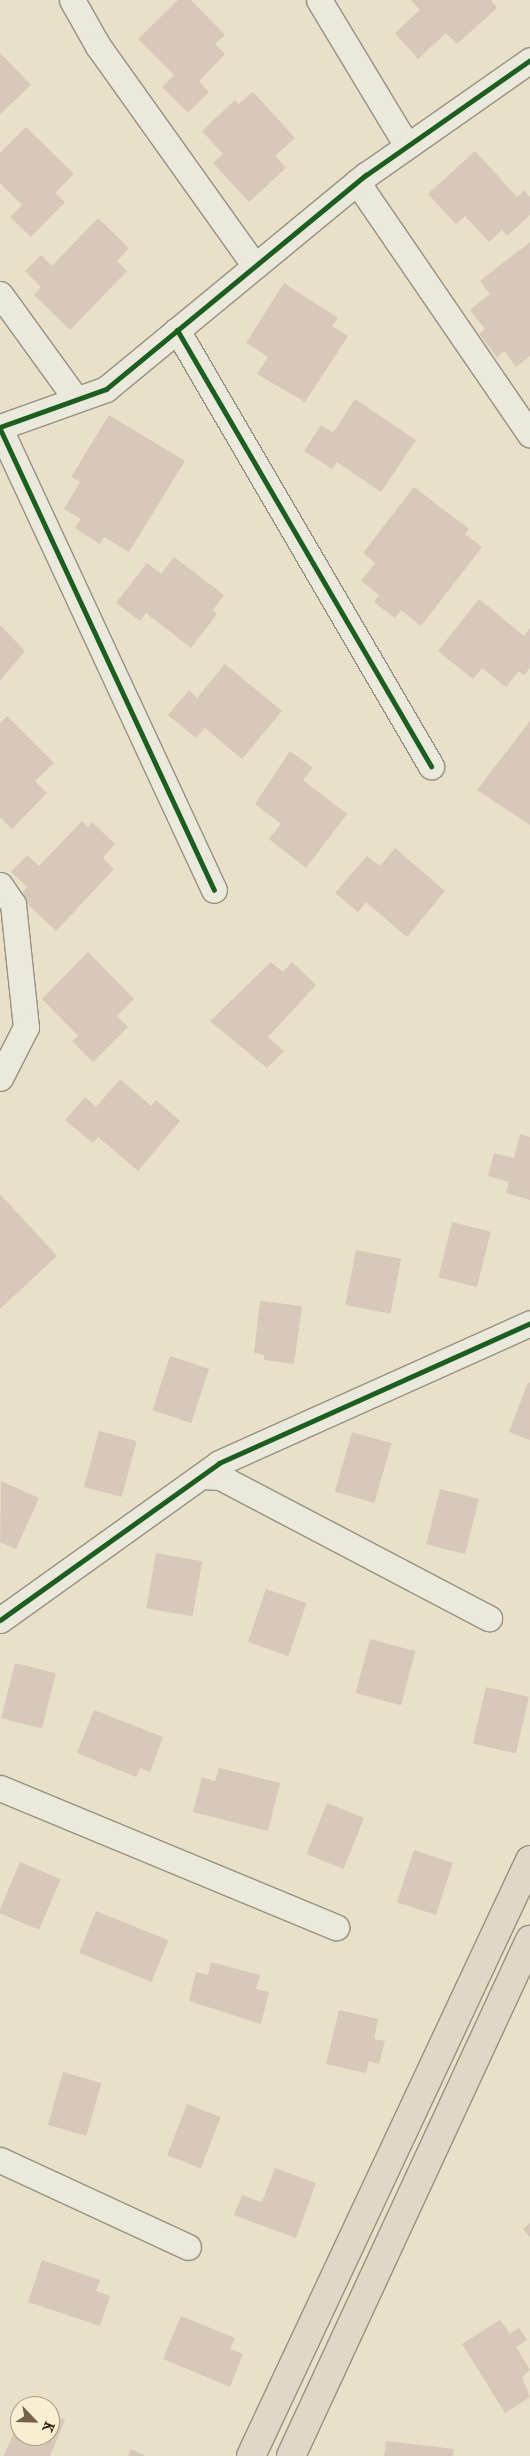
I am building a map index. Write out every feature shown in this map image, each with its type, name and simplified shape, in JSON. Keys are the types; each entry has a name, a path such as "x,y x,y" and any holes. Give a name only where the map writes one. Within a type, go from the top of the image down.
{"main road":[{"path":"251,2456 530,1860"},
{"path":"291,2456 530,1940"}],"street":[{"path":"72,0 98,46 255,266"},
{"path":"319,0 407,146"},
{"path":"214,890 0,428 106,389 357,182 529,62"},
{"path":"357,182 530,435"},
{"path":"0,294 76,400"},
{"path":"177,330 431,766"},
{"path":"0,885 13,904 26,1027 0,1078"},
{"path":"0,1620 219,1463 530,1323"},
{"path":"202,1476 220,1477 489,1618"},
{"path":"0,1788 336,1927"},
{"path":"0,2160 188,2247"}],"building":[{"path":"178,0 191,0 225,35 215,44 225,54 199,81 209,92 188,113 162,87 174,75 138,39"},
{"path":"411,0 491,0 497,8 457,44 446,33 418,59 395,33 420,10"},
{"path":"0,53 31,85 0,114"},
{"path":"253,92 295,138 275,156 286,168 249,202 213,163 223,154 202,131 235,100 239,104"},
{"path":"26,127 74,174 55,193 65,202 31,237 10,217 22,205 0,183 0,153"},
{"path":"475,151 517,197 524,190 530,197 530,215 507,236 502,230 489,242 465,216 456,224 428,194"},
{"path":"98,218 129,248 117,261 127,271 70,330 34,295 41,287 25,271 41,255 52,266"},
{"path":"530,242 530,356 516,367 504,351 497,357 479,334 485,329 470,310 490,294 480,281"},
{"path":"284,283 338,318 332,326 348,336 305,402 257,374 268,357 246,343"},
{"path":"355,399 416,440 381,492 337,462 332,469 304,451 321,425 333,433"},
{"path":"109,415 185,461 129,552 104,537 100,544 75,528 81,519 64,509 80,482 71,477"},
{"path":"414,487 469,529 465,534 482,547 421,626 401,610 395,618 374,602 379,595 361,581 375,563 363,553"},
{"path":"174,557 224,595 213,610 217,614 191,648 146,613 140,621 116,603 147,563 161,574"},
{"path":"479,599 524,636 530,628 530,668 524,675 519,671 506,687 482,668 473,679 438,651"},
{"path":"0,625 25,651 0,681"},
{"path":"225,664 282,711 242,759 205,728 196,738 168,715 189,690 197,698"},
{"path":"7,716 54,763 35,781 47,793 12,829 0,817 0,723"},
{"path":"530,721 530,825 477,790"},
{"path":"290,751 313,768 303,780 347,814 306,868 269,839 281,824 255,804"},
{"path":"82,821 88,827 92,822 115,844 103,858 114,869 56,931 19,896 27,887 11,872 27,855 39,866"},
{"path":"395,848 445,891 407,937 366,902 358,912 335,893 367,856 380,866"},
{"path":"88,952 134,999 117,1016 128,1027 93,1062 72,1041 78,1036 42,999"},
{"path":"271,962 283,972 292,962 316,985 268,1037 284,1051 267,1068 210,1021"},
{"path":"120,1079 151,1106 156,1100 180,1121 138,1171 98,1137 93,1143 65,1120 85,1097 96,1107"},
{"path":"520,1134 530,1137 530,1200 506,1193 509,1182 488,1176 494,1153 514,1158"},
{"path":"0,1194 57,1256 0,1309"},
{"path":"452,1222 491,1232 477,1287 438,1277"},
{"path":"356,1250 401,1259 390,1314 345,1305"},
{"path":"260,1301 302,1306 294,1364 264,1360 264,1355 254,1353"},
{"path":"170,1356 209,1369 191,1423 152,1410"},
{"path":"528,1382 530,1383 530,1440 509,1432"},
{"path":"99,1431 137,1441 122,1497 84,1487"},
{"path":"352,1432 391,1443 374,1503 335,1492"},
{"path":"1,1481 39,1498 16,1549 0,1542"},
{"path":"440,1489 479,1499 465,1554 426,1544"},
{"path":"156,1553 202,1561 193,1616 146,1608"},
{"path":"266,1589 307,1603 288,1656 248,1642"},
{"path":"370,1639 415,1651 401,1705 356,1693"},
{"path":"15,1663 56,1673 42,1728 1,1718"},
{"path":"486,1687 529,1697 516,1753 473,1744"},
{"path":"94,1710 163,1737 150,1772 140,1768 136,1777 77,1753"},
{"path":"219,1768 280,1783 268,1831 193,1812 202,1777 215,1781"},
{"path":"327,1803 364,1818 343,1869 306,1854"},
{"path":"414,1850 453,1863 436,1915 397,1902"},
{"path":"20,1862 61,1879 39,1930 0,1913 0,1909"},
{"path":"96,1911 168,1940 151,1982 79,1953"},
{"path":"211,1962 260,1975 256,1989 269,1992 261,2024 189,2001 196,1972 208,1975"},
{"path":"339,2010 378,2019 374,2039 385,2041 379,2064 369,2061 366,2073 326,2064"},
{"path":"63,2072 101,2083 86,2136 48,2125"},
{"path":"187,2104 221,2117 201,2168 167,2155"},
{"path":"275,2168 316,2183 296,2238 234,2215 242,2195 262,2202"},
{"path":"530,2223 530,2237 523,2229"},
{"path":"42,2260 100,2280 96,2291 110,2296 100,2326 28,2302"},
{"path":"181,2316 235,2338 230,2349 243,2354 230,2387 163,2359"},
{"path":"500,2320 510,2334 519,2328 527,2340 516,2347 530,2370 522,2377 530,2397 505,2413 462,2344"},
{"path":"60,2418 65,2420 60,2432"},
{"path":"386,2441 454,2449 453,2456 384,2456"},
{"path":"10,2442 10,2446 54,2446 50,2456 4,2456"},
{"path":"131,2449 146,2456 128,2456"}],"cycle path":[{"path":"0,427 106,389 366,175 530,60"},
{"path":"177,330 431,766"},
{"path":"0,429 214,890"},
{"path":"0,1620 219,1463 530,1323"}]}
